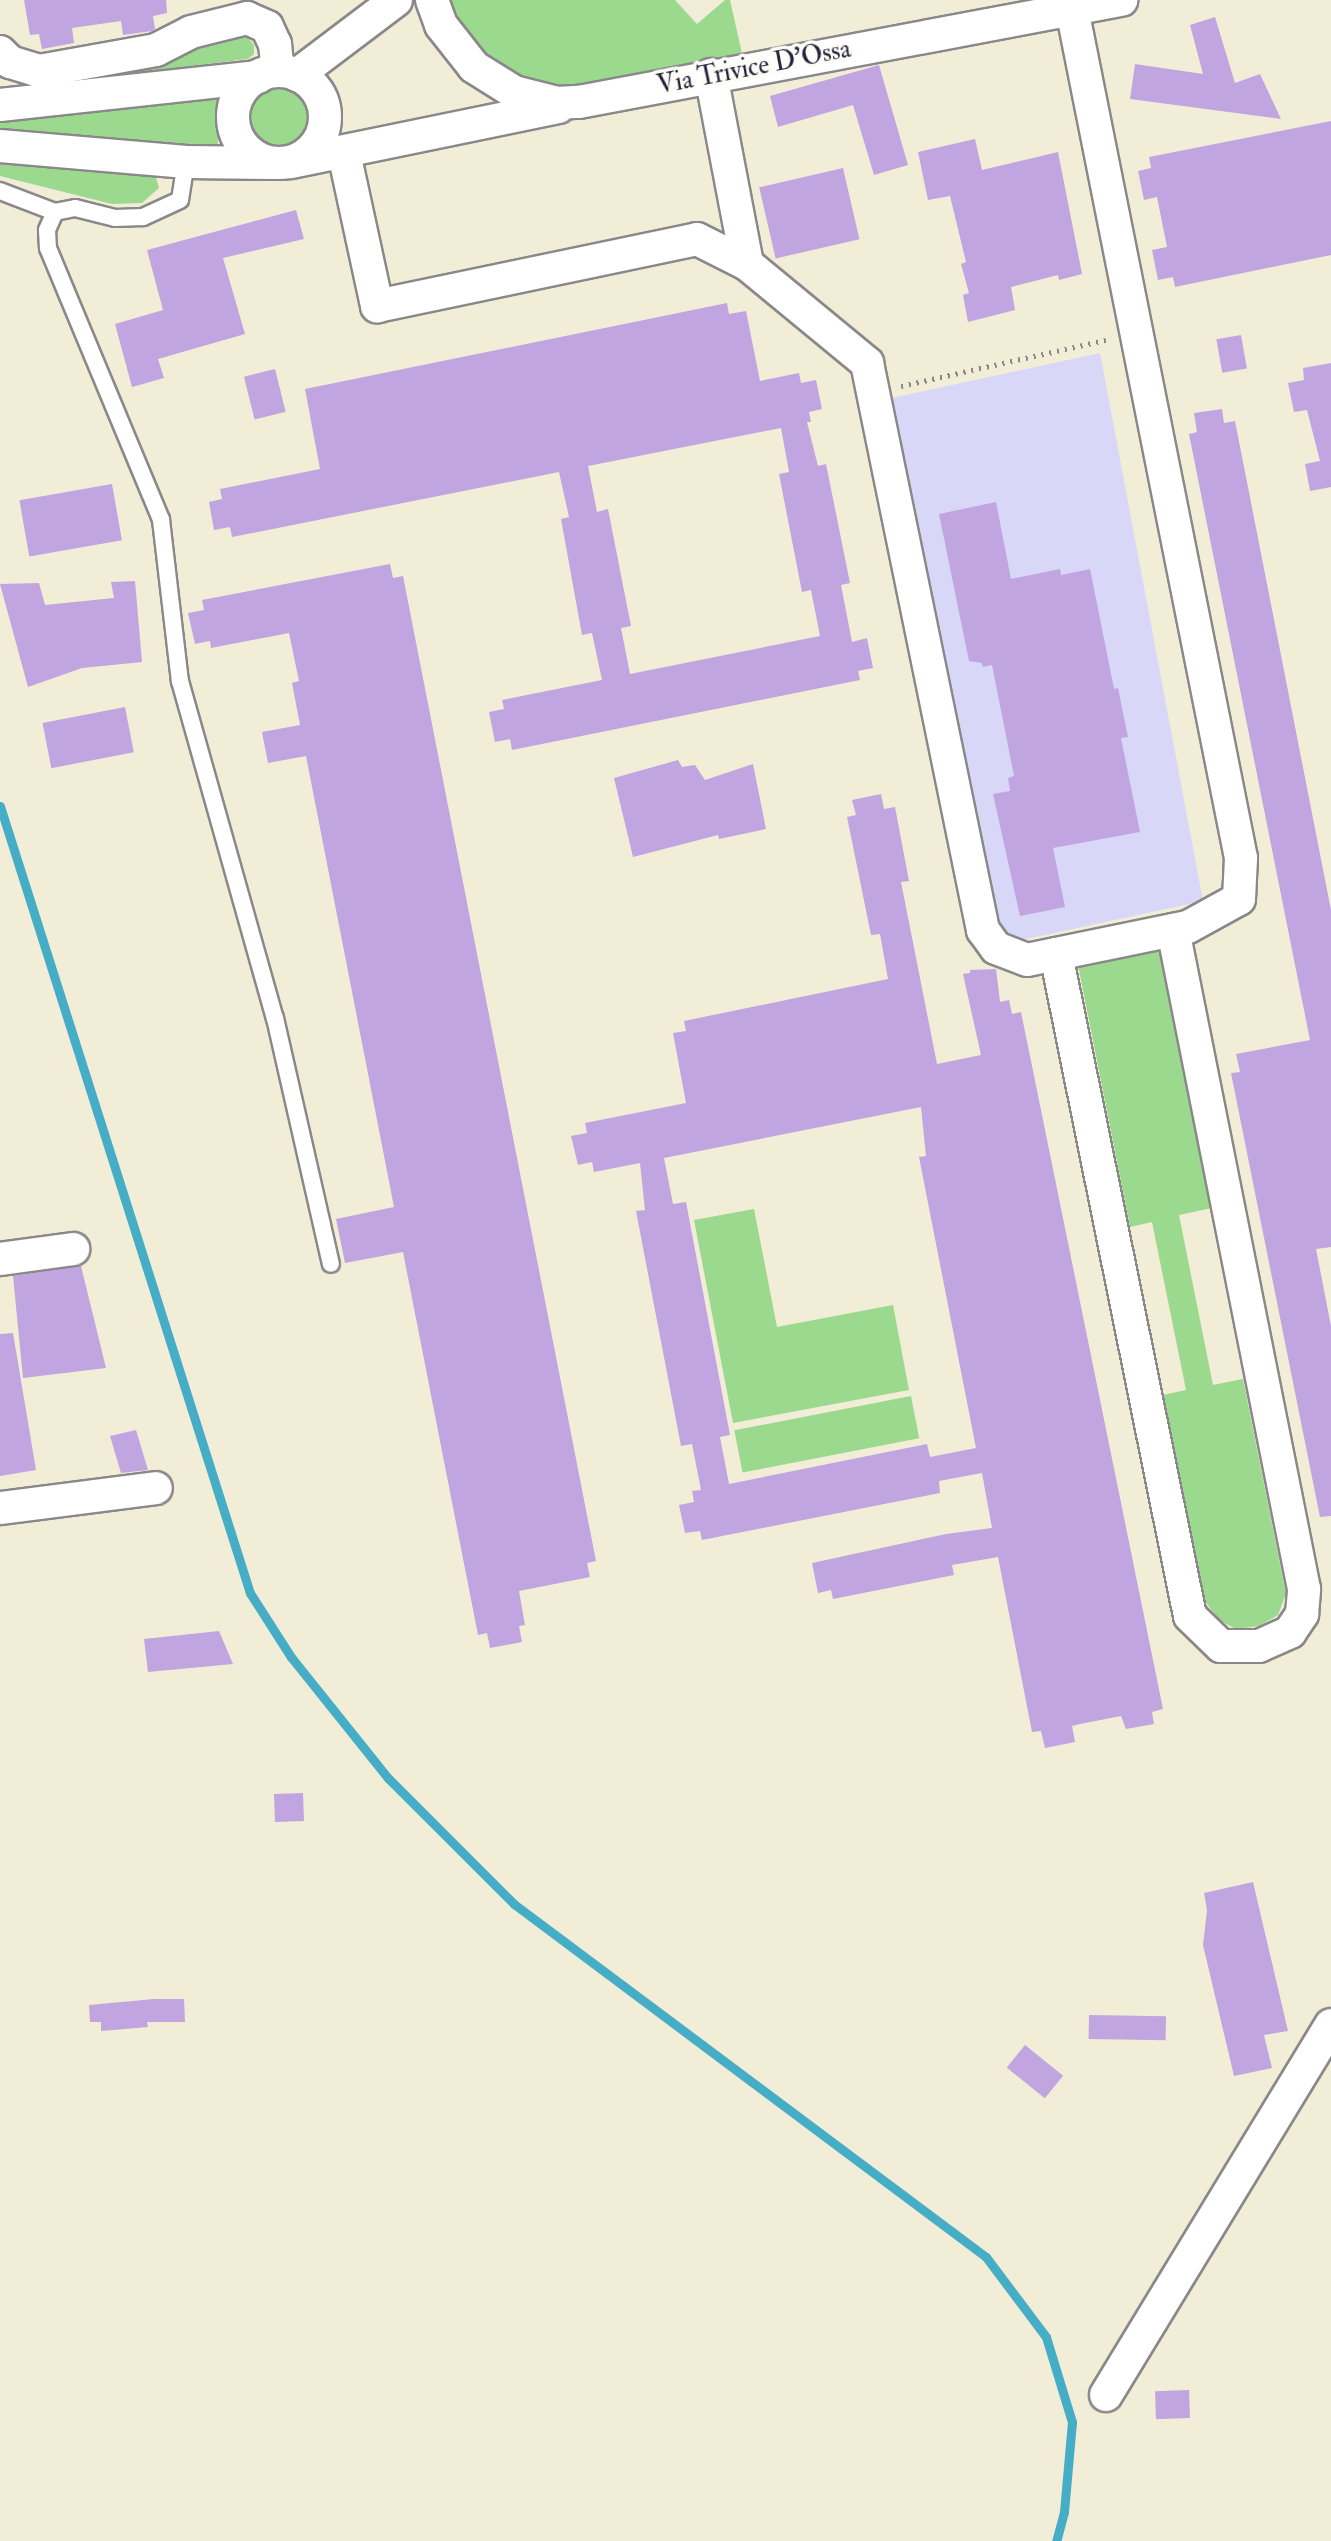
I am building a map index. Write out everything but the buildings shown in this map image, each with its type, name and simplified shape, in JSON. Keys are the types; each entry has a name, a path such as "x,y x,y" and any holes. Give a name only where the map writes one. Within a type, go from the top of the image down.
{"street":[{"path":"0,105 278,74 315,89 325,110 323,132 311,151 283,162 264,161 245,148 235,127 236,103 249,83 278,74 396,0"},
{"name":"Via Trivice D'Ossa","path":"432,0 441,25 462,55 493,81 535,100 579,102 1073,4 1121,0"},
{"path":"344,153 377,306 697,239 747,264 867,363 983,930 996,948 1027,960 1188,927 1239,899 1241,858 1073,4"},
{"path":"0,52 10,62 39,71 156,50 191,32 247,18 267,27 275,44 278,74"},
{"path":"711,75 747,264"},
{"path":"0,146 186,162 283,162 344,153 579,102"},
{"path":"1056,954 1190,1616 1221,1646 1259,1646 1290,1632 1302,1614 1304,1589 1173,930"},
{"path":"0,1259 73,1249"},
{"path":"0,1508 156,1488"},
{"path":"1106,2395 1331,2025"}],"lane":[{"path":"0,191 55,212 75,208 115,218 143,217 180,200 186,162"},
{"path":"55,212 47,230 53,262 161,520 180,681 275,1018 331,1264"}],"path":[{"path":"873,393 1137,333"}],"shaded area":[{"path":"1100,353 1203,901 1026,939 1009,937 996,924 980,862 892,398"}],"green space":[{"path":"449,0 675,0 697,24 725,0 730,0 743,58 576,90 526,83 499,68 472,42"},
{"path":"235,34 248,38 254,45 254,54 248,59 42,84"},
{"path":"279,89 290,91 299,98 306,107 306,129 299,138 290,145 279,147 268,145 259,138 252,129 250,118 252,107 259,98 268,91"},
{"path":"226,97 216,153 0,133 0,119"},
{"path":"0,157 155,174 159,188 142,203 112,204 0,176"},
{"path":"1160,949 1212,1208 1179,1215 1213,1385 1243,1379 1286,1594 1278,1615 1259,1626 1236,1629 1219,1620 1204,1600 1163,1395 1186,1390 1152,1222 1130,1227 1078,965"},
{"path":"754,1209 777,1327 893,1305 909,1390 733,1423 694,1220"},
{"path":"911,1396 919,1438 743,1473 734,1430"}],"waterway":[{"path":"0,806 250,1593 291,1657 388,1778 514,1904 986,2257 1046,2337 1072,2422 1064,2512 1056,2541"}]}
